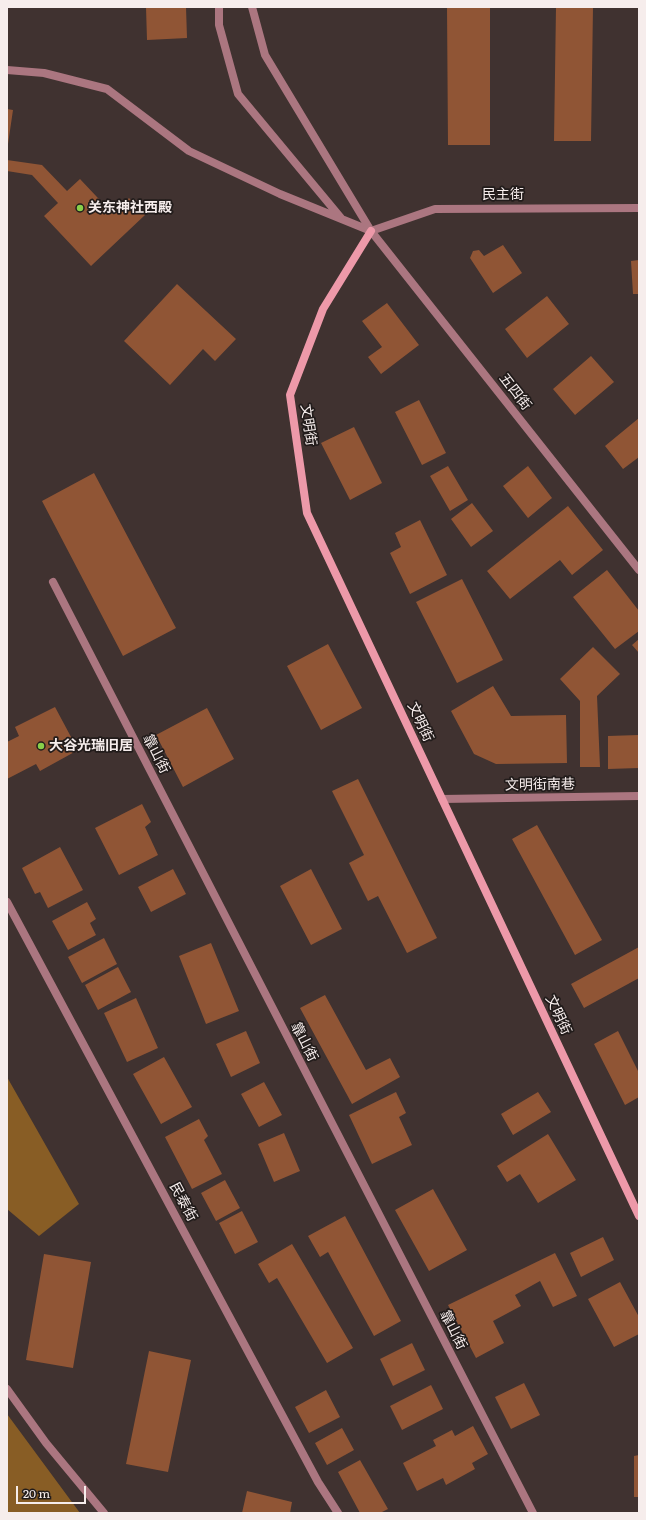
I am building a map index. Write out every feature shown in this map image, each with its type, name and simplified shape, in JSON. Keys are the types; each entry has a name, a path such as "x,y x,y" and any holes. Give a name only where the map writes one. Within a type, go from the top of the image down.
{"street":[{"path":"219,7 219,26 238,94 341,219"},
{"name":"五四街","path":"252,7 265,54 371,230 639,570"},
{"path":"7,70 44,73 107,89 189,151 280,194 371,230"},
{"name":"民主街","path":"371,230 435,208 639,208"},
{"name":"文明街","path":"371,230 324,310 290,395 307,513 639,1216"},
{"name":"靠山街","path":"53,582 533,1513"},
{"name":"文明街南巷","path":"442,799 639,796"},
{"name":"民泰街","path":"7,902 318,1482 338,1513"},
{"path":"7,1389 46,1443 104,1513"}],"shaded area":[{"path":"7,1077 79,1204 39,1236 7,1209"},
{"path":"7,1414 80,1513 7,1513"}],"building":[{"path":"146,7 186,7 187,38 147,40"},
{"path":"447,7 490,7 490,145 448,145"},
{"path":"556,7 593,7 591,141 554,141"},
{"path":"7,109 13,110 8,144 7,144"},
{"name":"关东神社西殿","path":"7,160 42,165 67,191 80,179 113,214 129,198 145,215 91,266 44,216 58,203 32,175 7,171"},
{"path":"503,245 522,273 493,293 470,258 473,251 479,250 484,256"},
{"path":"639,260 639,294 633,294 631,261"},
{"path":"177,284 236,339 215,361 203,349 170,385 124,341"},
{"path":"547,296 569,324 527,358 505,329"},
{"path":"387,303 419,345 381,374 368,357 382,347 362,321"},
{"path":"591,356 614,382 575,415 553,389"},
{"path":"419,400 446,453 422,465 395,412"},
{"path":"639,418 639,457 623,469 605,446"},
{"path":"354,427 382,483 350,500 321,443"},
{"path":"448,466 468,500 450,511 430,476"},
{"path":"528,466 552,498 528,518 503,486"},
{"path":"94,473 176,628 123,656 42,501"},
{"path":"472,503 493,531 471,547 451,519"},
{"path":"568,506 603,550 572,575 560,560 510,599 487,571"},
{"path":"420,520 447,575 410,594 390,553 401,547 395,533"},
{"path":"607,570 639,611 639,631 615,649 573,597"},
{"path":"462,579 503,660 457,683 416,602"},
{"path":"639,639 639,653 632,645"},
{"path":"328,644 362,708 321,730 287,666"},
{"path":"593,647 620,674 597,696 600,767 580,767 580,701 560,679"},
{"path":"493,686 511,716 566,715 567,763 496,764 474,754 451,711"},
{"name":"大谷光瑞旧居","path":"55,707 78,750 40,771 36,764 7,779 7,742 19,736 15,727"},
{"path":"207,708 234,759 183,787 156,735"},
{"path":"639,735 639,768 608,769 608,736"},
{"path":"358,779 437,938 407,953 378,896 368,901 349,863 364,855 332,791"},
{"path":"142,804 151,822 145,827 158,855 119,875 95,828"},
{"path":"537,825 602,940 575,955 512,839"},
{"path":"60,847 83,890 48,908 40,892 35,894 22,868"},
{"path":"173,869 186,894 151,912 138,887"},
{"path":"311,869 342,929 311,945 280,886"},
{"path":"87,902 96,919 90,923 96,935 68,950 52,921"},
{"path":"104,938 117,964 82,983 68,957"},
{"path":"211,943 239,1011 206,1024 179,956"},
{"path":"639,947 639,978 584,1008 571,984"},
{"path":"118,967 131,992 98,1010 85,985"},
{"path":"325,995 366,1070 390,1058 400,1077 352,1104 300,1008"},
{"path":"136,998 158,1048 127,1062 104,1013"},
{"path":"246,1031 260,1063 231,1077 216,1044"},
{"path":"618,1031 639,1073 639,1097 625,1105 594,1044"},
{"path":"164,1057 192,1107 161,1124 133,1074"},
{"path":"264,1082 282,1115 259,1127 241,1094"},
{"path":"396,1092 406,1113 399,1117 412,1145 372,1164 349,1115"},
{"path":"538,1092 551,1112 513,1135 501,1114"},
{"path":"199,1119 208,1136 204,1140 222,1174 192,1189 165,1137"},
{"path":"284,1133 300,1171 274,1182 258,1144"},
{"path":"548,1134 576,1180 538,1203 520,1174 507,1182 497,1166"},
{"path":"225,1180 240,1208 216,1221 201,1193"},
{"path":"433,1189 467,1250 429,1271 395,1210"},
{"path":"242,1211 258,1242 235,1254 219,1223"},
{"path":"345,1216 401,1321 374,1336 328,1252 320,1257 308,1236"},
{"path":"603,1237 614,1260 581,1277 570,1253"},
{"path":"292,1244 353,1348 327,1363 277,1278 269,1283 258,1264"},
{"path":"555,1253 577,1296 553,1307 540,1281 515,1295 521,1306 493,1321 504,1343 476,1358 448,1305"},
{"path":"44,1254 91,1262 73,1368 26,1360"},
{"path":"620,1282 639,1317 639,1334 614,1347 588,1299"},
{"path":"412,1343 425,1370 393,1386 380,1359"},
{"path":"149,1351 191,1360 168,1472 126,1464"},
{"path":"524,1383 540,1415 511,1429 495,1397"},
{"path":"431,1385 443,1409 402,1430 390,1406"},
{"path":"326,1390 340,1417 309,1433 295,1407"},
{"path":"473,1426 488,1454 472,1463 475,1469 446,1485 443,1478 417,1491 403,1463 436,1446 433,1440 452,1430 455,1436"},
{"path":"342,1428 354,1450 327,1465 315,1443"},
{"path":"639,1455 639,1497 634,1497 634,1456"},
{"path":"360,1460 388,1509 380,1513 360,1513 338,1472"},
{"path":"247,1491 292,1502 290,1513 242,1513"}],"place":[{"name":"关东神社西殿","path":"80,208"},
{"name":"大谷光瑞旧居","path":"41,746"}]}
